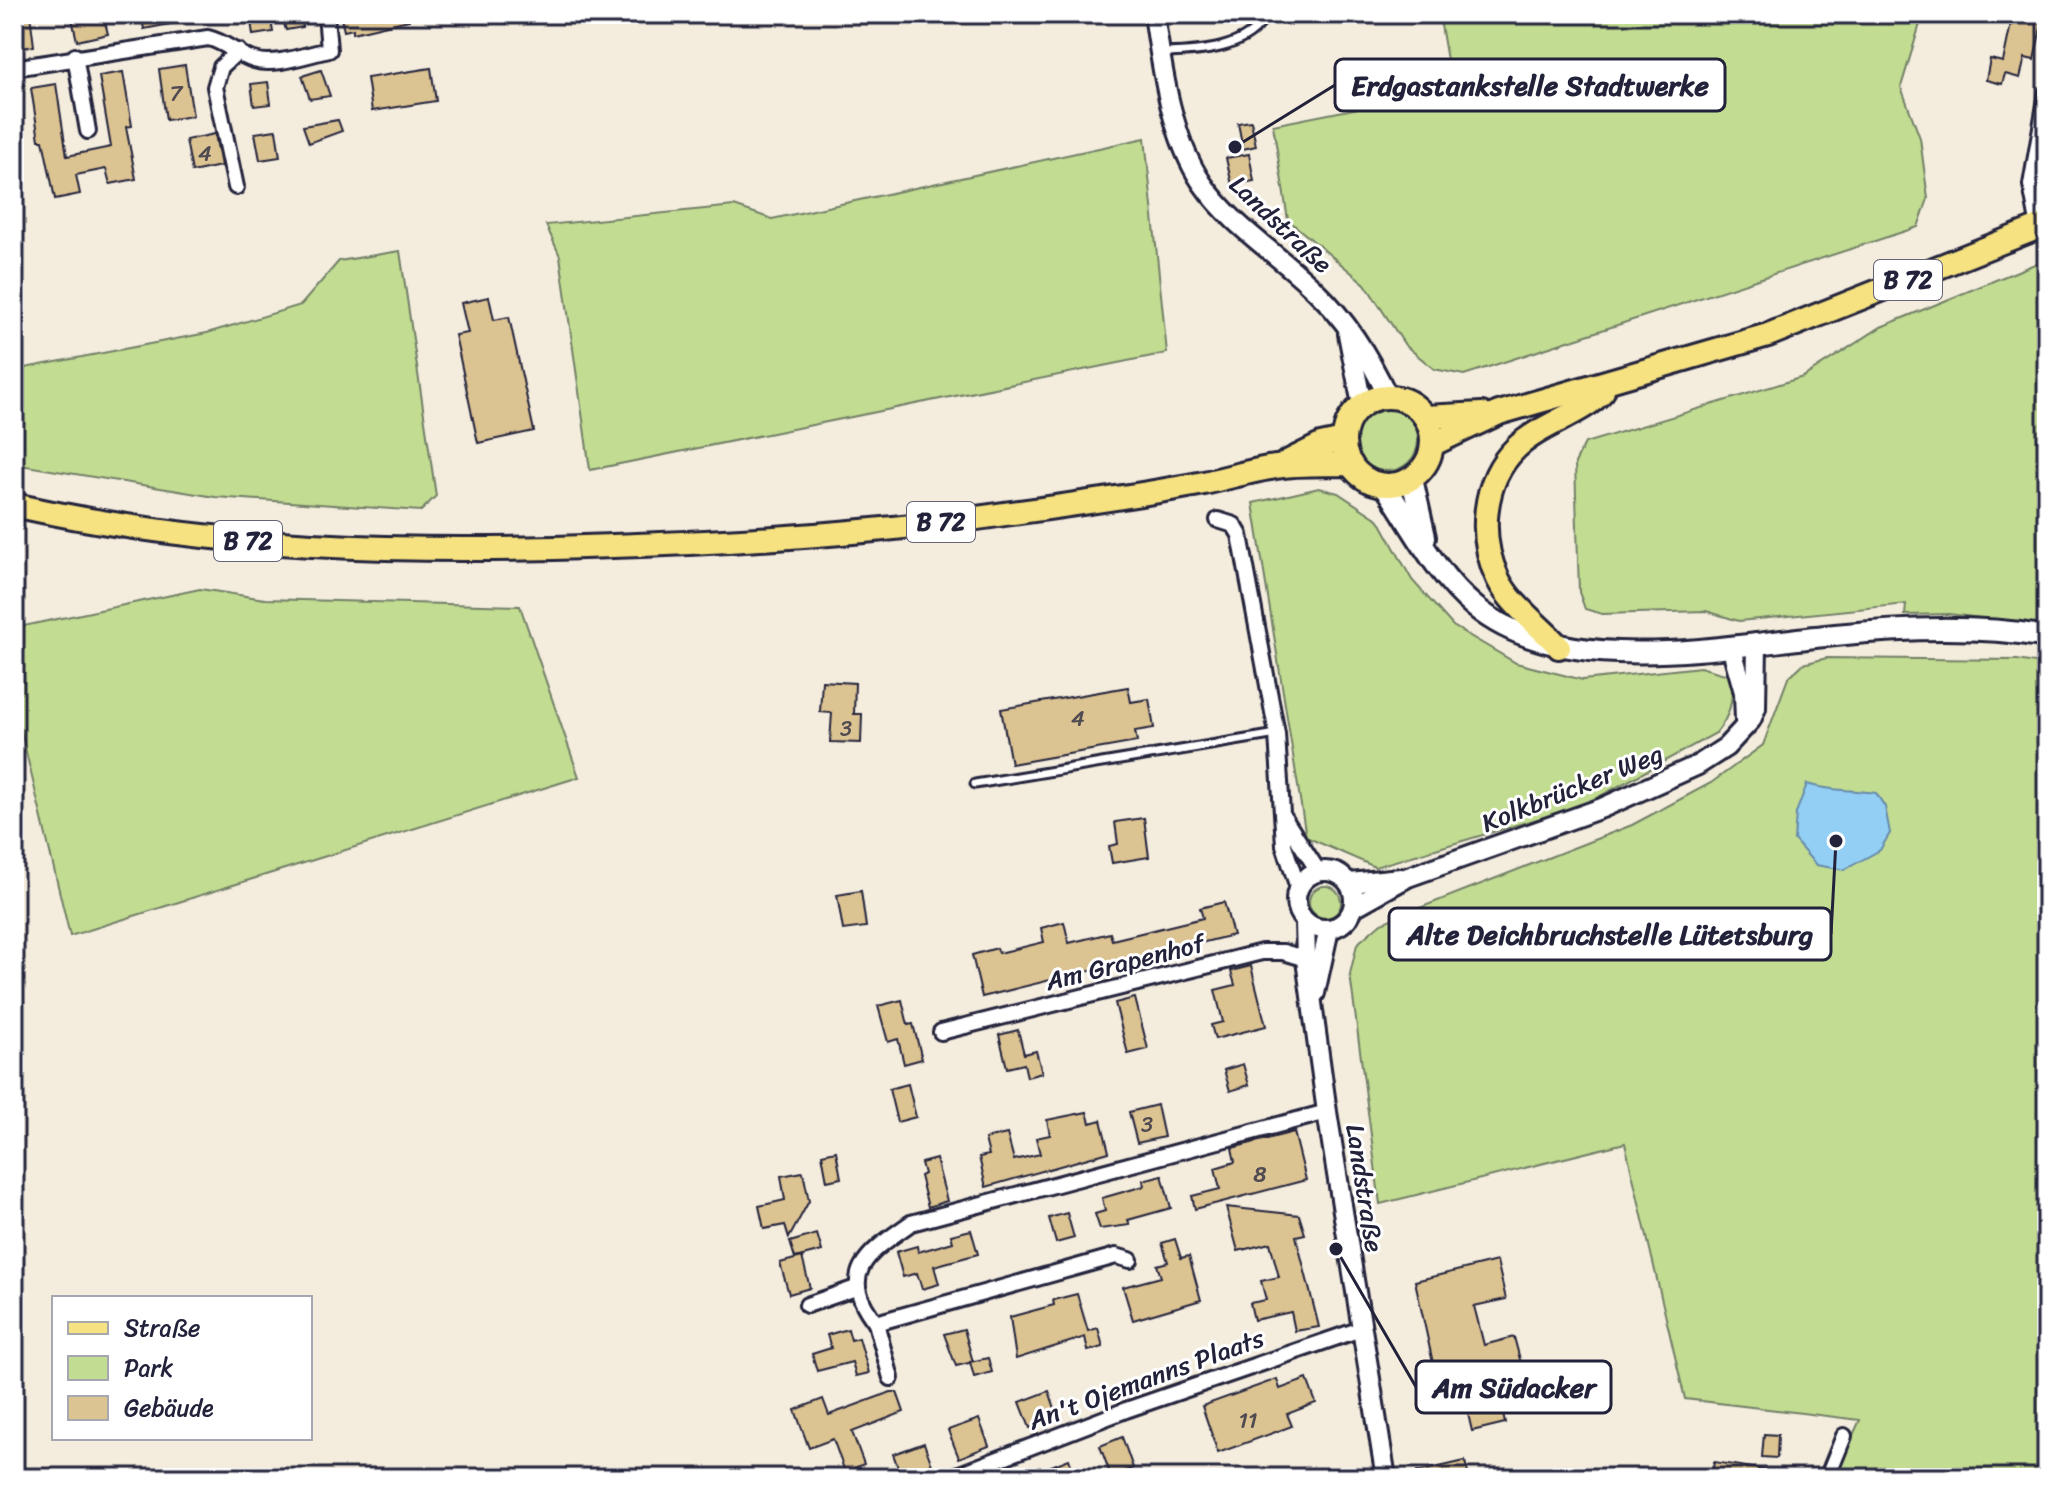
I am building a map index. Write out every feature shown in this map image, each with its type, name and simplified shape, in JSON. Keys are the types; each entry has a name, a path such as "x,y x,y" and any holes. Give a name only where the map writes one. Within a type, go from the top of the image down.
{"main road":[{"name":"B 72","path":"1433,444 1499,413 1768,335 2043,226"},
{"path":"1559,647 1519,608 1498,580 1488,551 1485,524 1489,493 1501,468 1516,448 1556,419 1595,400 1612,381"},
{"path":"1385,486 1412,479 1422,470 1433,444 1425,417 1416,406 1388,397 1362,405 1353,415 1344,440 1351,464 1360,476 1385,486 1448,579 1477,609 1507,628 1559,647 1629,651 1953,628 2047,637"},
{"name":"B 72","path":"1425,417 1499,413"},
{"name":"B 72","path":"1279,466 1321,445 1344,440"},
{"name":"B 72","path":"14,505 125,526 254,541 374,549 539,549 716,543 967,519 1202,483 1279,466 1351,464"},
{"path":"1412,479 1426,545"}],"street":[{"path":"14,68 75,56 208,38 263,61 329,50 326,14"},
{"name":"Landstraße","path":"1154,14 1181,140 1200,180 1236,224 1317,292 1365,350 1388,397"},
{"path":"236,187 215,87 221,67 238,51"},
{"path":"75,56 88,131"},
{"path":"2043,226 2031,185 2047,93"},
{"name":"Landstraße","path":"1346,327 1362,405"},
{"path":"1218,520 1234,525 1240,535 1277,734 1284,845 1298,888 1296,906 1305,922 1329,929 1345,922 1354,907 1350,883 1336,872 1318,871 1298,888"},
{"name":"Kolkbrücker Weg","path":"1354,907 1408,877 1602,808 1698,765 1726,747 1744,728 1756,708 1757,643"},
{"path":"1731,646 1744,692 1744,728"},
{"path":"1283,817 1318,871"},
{"name":"Kolkbrücker Weg","path":"1350,883 1408,877"},
{"name":"Landstraße","path":"1305,922 1314,961 1313,1000 1327,1112 1386,1478"},
{"name":"Landstraße","path":"1314,961 1329,929"},
{"name":"Am Grapenhof","path":"941,1032 1262,952 1283,952 1314,961"},
{"path":"891,1378 876,1323 858,1301 858,1272 883,1243 911,1223 1327,1112"},
{"path":"876,1323 1116,1256 1130,1260"},
{"path":"807,1305 856,1288"},
{"name":"An't Ojemanns Plaats","path":"949,1478 1126,1410 1361,1329"},
{"path":"1827,1478 1844,1436"}],"lane":[{"path":"1160,53 1235,44 1259,29 1267,14"},
{"path":"975,784 1277,734"}],"green space":[{"path":"1439,14 1923,14 1901,87 1920,138 1928,199 1918,227 1464,375 1434,369 1405,345 1365,284 1288,220 1273,125 1389,102 1386,72 1447,60"},
{"path":"1145,138 1167,353 590,470 560,256 546,225 734,206 772,219"},
{"path":"400,251 436,496 421,511 215,497 14,464 14,370 207,333 301,305 339,261"},
{"path":"2047,259 2047,626 1949,614 1905,615 1906,604 1739,621 1706,611 1602,614 1585,609 1579,592 1575,463 1585,443 1803,377 1881,327"},
{"path":"1387,409 1399,411 1409,418 1416,428 1416,452 1409,462 1399,469 1387,471 1375,469 1365,462 1358,452 1356,440 1358,428 1365,418 1375,411"},
{"path":"1319,488 1338,493 1379,520 1412,580 1453,626 1516,663 1583,680 1700,667 1732,676 1731,700 1725,720 1716,733 1584,805 1375,867 1306,837 1253,503"},
{"path":"200,589 265,599 520,606 579,777 70,936 14,702 14,628"},
{"path":"1827,658 2017,660 2047,665 2047,1478 1833,1478 1860,1420 1685,1399 1625,1143 1380,1204 1350,974 1357,944 1381,923 1632,825 1711,783 1763,745 1788,678 1803,664"},
{"path":"1325,886 1336,891 1341,902 1336,913 1325,918 1314,913 1309,902 1314,891"}],"water":[{"path":"1807,784 1876,793 1885,807 1890,833 1880,850 1844,870 1816,865 1794,840 1796,813"}],"building":[{"path":"30,14 34,46 14,49 14,16"},
{"path":"71,14 103,14 108,34 77,41"},
{"path":"141,14 185,14 186,21 144,29"},
{"path":"250,14 270,14 273,32 253,35"},
{"path":"281,14 301,14 303,27 286,30"},
{"path":"340,14 408,14 409,20 353,33 353,29 344,31"},
{"path":"2013,14 2044,14 2034,60 2025,58 2020,78 2005,74 2002,84 1986,80 1990,59 2003,62"},
{"path":"185,65 193,116 166,120 159,69"},
{"path":"431,68 436,101 372,111 367,78"},
{"path":"321,70 330,96 310,99 302,76"},
{"path":"123,72 132,126 126,127 136,179 110,184 106,169 76,175 80,194 55,199 43,140 39,140 31,88 56,84 67,156 111,147 99,76"},
{"path":"268,82 271,104 254,106 251,84"},
{"path":"338,120 342,131 309,143 303,126"},
{"path":"1251,121 1256,146 1243,149 1238,123"},
{"path":"276,130 280,157 260,160 255,133"},
{"path":"215,134 221,166 192,172 186,140"},
{"path":"1249,154 1254,181 1232,185 1226,158"},
{"path":"489,297 494,320 509,317 534,431 478,443 455,335 468,333 461,303"},
{"path":"822,681 855,683 854,714 862,714 861,743 830,742 832,713 820,712"},
{"path":"1128,687 1131,702 1149,699 1154,728 1135,731 1137,742 1011,764 1001,709"},
{"path":"1144,818 1149,857 1112,863 1109,846 1118,844 1115,822"},
{"path":"861,891 866,927 843,930 837,895"},
{"path":"1224,902 1233,935 982,997 972,955 997,948 999,953 1044,942 1041,928 1064,922 1069,943 1110,933 1112,940 1203,918 1200,908"},
{"path":"1251,966 1266,1026 1215,1039 1211,1025 1223,1022 1215,990 1235,985 1231,971"},
{"path":"1135,998 1148,1049 1128,1054 1115,1003"},
{"path":"902,1000 908,1025 913,1024 922,1059 904,1064 898,1039 888,1042 878,1006"},
{"path":"1018,1030 1024,1054 1036,1051 1042,1073 1027,1077 1024,1064 1007,1068 999,1035"},
{"path":"1243,1064 1249,1085 1230,1091 1224,1070"},
{"path":"908,1084 916,1117 897,1122 889,1089"},
{"path":"1157,1105 1164,1137 1137,1143 1129,1112"},
{"path":"1087,1112 1090,1123 1101,1120 1109,1152 986,1187 979,1157 989,1155 985,1139 1007,1134 1014,1160 1040,1154 1036,1138 1050,1135 1047,1120"},
{"path":"1294,1132 1306,1180 1195,1209 1192,1196 1220,1189 1215,1168 1235,1162 1232,1148"},
{"path":"836,1151 841,1178 827,1181 822,1154"},
{"path":"936,1159 947,1201 928,1207 920,1176 924,1174 921,1163"},
{"path":"803,1172 809,1201 789,1238 785,1225 764,1229 759,1206 785,1200 781,1176"},
{"path":"1162,1175 1171,1208 1128,1220 1130,1225 1100,1229 1095,1214 1105,1211 1102,1198 1144,1186 1143,1180"},
{"path":"1226,1207 1299,1215 1305,1234 1296,1236 1319,1327 1295,1331 1291,1312 1254,1320 1250,1303 1266,1300 1261,1281 1279,1277 1270,1243 1238,1251"},
{"path":"1067,1213 1074,1238 1056,1243 1049,1218"},
{"path":"971,1230 978,1254 934,1266 939,1284 922,1289 917,1273 903,1277 896,1252 917,1246 918,1252 953,1242 951,1235"},
{"path":"817,1234 822,1251 795,1258 790,1242"},
{"path":"1175,1239 1181,1258 1189,1256 1201,1300 1133,1320 1123,1287 1161,1277 1157,1265 1168,1262 1162,1243"},
{"path":"802,1257 810,1288 789,1294 780,1263"},
{"path":"1497,1261 1506,1299 1474,1306 1484,1345 1514,1337 1522,1367 1494,1374 1505,1423 1472,1431 1464,1397 1442,1404 1415,1281"},
{"path":"1077,1294 1088,1331 1098,1328 1103,1347 1088,1351 1085,1337 1016,1359 1010,1317 1054,1305 1053,1300"},
{"path":"848,1329 851,1340 859,1338 869,1373 856,1376 852,1362 817,1371 812,1354 831,1348 827,1335"},
{"path":"964,1329 973,1362 956,1366 944,1334"},
{"path":"988,1358 992,1372 974,1377 970,1362"},
{"path":"1277,1379 1280,1389 1307,1379 1316,1403 1287,1414 1292,1426 1218,1453 1202,1406"},
{"path":"1049,1391 1058,1417 1030,1428 1020,1402"},
{"path":"897,1392 904,1412 852,1432 864,1464 845,1472 833,1439 809,1448 795,1410 823,1399 829,1415"},
{"path":"979,1419 989,1446 959,1458 948,1430"},
{"path":"1764,1434 1778,1435 1777,1458 1762,1457"},
{"path":"1122,1437 1133,1468 1111,1476 1100,1446"},
{"path":"924,1443 933,1468 902,1478 893,1454"},
{"path":"1069,1459 1076,1478 1023,1478 1023,1477"},
{"path":"1465,1461 1469,1478 1418,1478 1417,1472"},
{"path":"1714,1462 1766,1470 1766,1478 1711,1478"}],"place":[{"name":"Erdgastankstelle Stadtwerke","path":"1235,147"},
{"name":"Alte Deichbruchstelle Lütetsburg","path":"1836,841"},
{"name":"Am Südacker","path":"1336,1249"}]}
